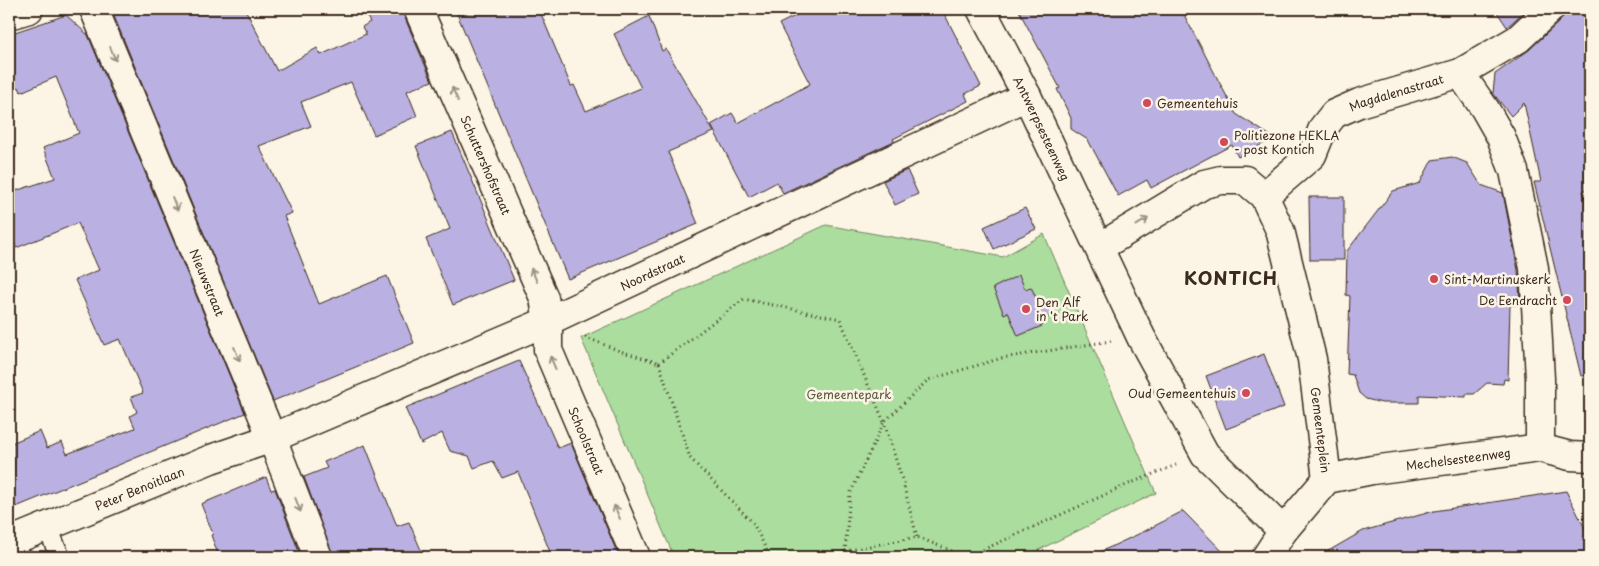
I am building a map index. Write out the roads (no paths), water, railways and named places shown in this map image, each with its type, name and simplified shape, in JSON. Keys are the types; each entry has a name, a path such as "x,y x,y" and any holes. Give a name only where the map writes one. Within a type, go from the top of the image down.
{"street":[{"path":"9,15 29,9"},
{"name":"Nieuwstraat","path":"94,9 272,438 318,557"},
{"name":"Schuttershofstraat","path":"418,9 544,298 548,322"},
{"name":"Antwerpsesteenweg","path":"981,9 1027,96 1100,247"},
{"name":"Magdalenastraat","path":"1264,196 1312,155 1323,128 1334,114 1359,103 1460,73 1518,39 1543,16"},
{"path":"1460,73 1485,109 1501,137 1514,171 1534,268 1540,379 1540,448"},
{"name":"Noordstraat","path":"272,438 548,322 1027,96"},
{"name":"Gemeenteplein","path":"1100,247 1204,184 1221,180 1244,180 1264,196 1280,230 1312,359 1327,479 1283,531 1266,557"},
{"path":"1100,247 1141,337 1205,454 1283,531"},
{"name":"Schoolstraat","path":"548,322 548,350 636,557"},
{"name":"Peter Benoitlaan","path":"9,542 211,459 272,438"},
{"name":"Mechelsesteenweg","path":"1327,479 1372,470 1540,448 1570,456 1590,458"}],"lane":[{"path":"47,526 60,557"}],"place":[{"name":"Gemeentehuis","path":"1147,103"},
{"name":"Politiezone HEKLA - post Kontich","path":"1224,142"},
{"name":"Sint-Martinuskerk","path":"1434,279"},
{"name":"De Eendracht","path":"1567,300"},
{"name":"Den Alf in 't Park","path":"1026,309"},
{"name":"Oud Gemeentehuis","path":"1246,393"}],"district":[{"name":"KONTICH","path":"1231,277"}],"park label":[{"name":"Gemeentepark","path":"849,394"}]}
